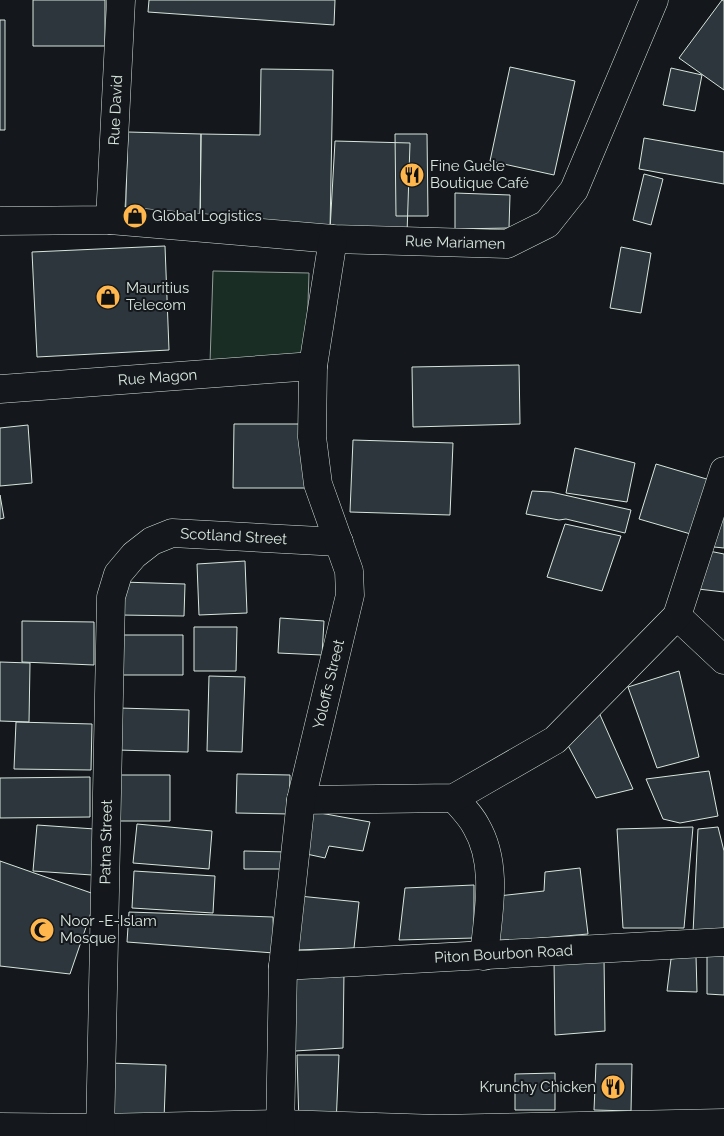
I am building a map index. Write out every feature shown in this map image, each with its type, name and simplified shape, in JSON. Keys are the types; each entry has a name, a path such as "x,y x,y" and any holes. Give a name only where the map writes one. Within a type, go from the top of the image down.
{"street":[{"name":"Rue David","path":"110,220 121,0"},
{"name":"Rue Mariamen","path":"0,221 110,220 333,239 507,244 547,224 574,190 654,0"},
{"name":"Yoloffs Street","path":"280,1130 283,966 301,800 350,595 348,571 318,484 312,437 313,366 333,239"},
{"name":"Rue Magon","path":"0,389 313,366"},
{"path":"301,800 454,798 555,740 677,616 724,471"},
{"name":"Scotland Street","path":"134,555 152,541 172,533 339,542"},
{"name":"Patna Street","path":"100,1132 111,597 118,574 134,555"},
{"path":"677,616 724,660"},
{"path":"454,798 476,826 488,857 490,887 484,956"},
{"name":"Piton Bourbon Road","path":"283,966 724,942"},
{"path":"0,1127 100,1132 280,1130 438,1132 724,1123"}],"green space":[{"path":"213,271 309,273 306,365 210,363"}],"building":[{"path":"33,0 105,0 105,46 33,46"},
{"path":"149,0 335,0 334,25 148,12"},
{"path":"722,0 724,1 724,90 679,58"},
{"path":"0,20 5,20 5,130 0,130"},
{"path":"510,67 575,81 554,175 490,161"},
{"path":"671,68 702,75 695,111 663,105"},
{"path":"261,69 333,70 330,230 200,229 201,134 260,135"},
{"path":"128,132 201,134 200,229 125,229"},
{"name":"Fine Guele Boutique Café","path":"395,134 427,134 428,216 396,216"},
{"path":"644,138 724,152 724,184 639,169"},
{"path":"335,141 410,143 407,234 330,230"},
{"path":"644,174 663,179 651,225 633,220"},
{"path":"455,193 510,195 509,228 455,229"},
{"path":"165,246 169,350 37,357 32,252"},
{"path":"621,247 651,253 641,313 610,308"},
{"path":"519,365 520,424 413,427 412,367"},
{"path":"234,424 309,424 309,488 233,488"},
{"path":"28,425 32,483 0,486 0,428"},
{"path":"353,440 453,443 450,515 350,512"},
{"path":"575,448 635,463 627,502 566,493"},
{"path":"656,464 710,480 694,535 639,519"},
{"path":"532,491 551,492 631,510 625,533 566,519 559,520 526,514"},
{"path":"0,495 4,518 0,519"},
{"path":"724,495 724,548 714,547"},
{"path":"565,524 621,536 602,591 547,577"},
{"path":"704,550 724,554 724,592 698,589"},
{"path":"245,561 247,613 199,615 197,564"},
{"path":"122,582 185,584 184,616 121,615"},
{"path":"280,618 324,621 322,655 278,653"},
{"path":"22,621 94,622 94,665 22,662"},
{"path":"194,627 237,627 236,671 194,671"},
{"path":"114,635 183,635 183,675 114,675"},
{"path":"0,662 30,663 29,722 0,721"},
{"path":"679,671 699,757 657,768 628,687"},
{"path":"209,676 245,677 242,752 207,751"},
{"path":"119,708 189,710 188,752 117,750"},
{"path":"597,708 633,789 596,798 563,736"},
{"path":"16,722 92,724 91,770 14,769"},
{"path":"709,771 718,816 680,823 663,819 646,779"},
{"path":"237,774 290,775 289,814 236,813"},
{"path":"116,775 170,775 170,821 116,821"},
{"path":"90,777 90,817 0,818 0,778"},
{"path":"309,811 370,822 363,851 329,846 325,858 302,853"},
{"path":"137,824 212,831 209,869 133,863"},
{"path":"37,825 95,829 92,875 33,871"},
{"path":"693,827 684,928 623,928 617,829"},
{"path":"718,827 724,851 724,932 693,933 698,829"},
{"path":"244,851 288,852 286,869 244,869"},
{"name":"Noor -E-Islam Mosque","path":"0,861 97,895 70,974 0,966"},
{"path":"580,868 588,934 496,942 489,897 544,891 545,872"},
{"path":"134,871 215,876 213,913 132,908"},
{"path":"474,885 474,938 399,940 405,888"},
{"path":"299,896 359,902 354,948 296,950"},
{"path":"129,912 273,917 274,953 127,942"},
{"path":"724,953 724,995 707,994 707,954"},
{"path":"696,956 697,992 667,991 671,959"},
{"path":"604,958 605,1031 555,1035 554,959"},
{"path":"296,968 344,971 343,1048 295,1051"},
{"path":"297,1055 339,1055 336,1125 299,1124"},
{"path":"109,1063 166,1065 164,1120 107,1118"},
{"name":"Krunchy Chicken","path":"596,1064 632,1064 631,1111 594,1110"},
{"path":"555,1073 555,1110 515,1110 515,1074"}],"place":[{"name":"Fine Guele Boutique Café","path":"412,175"},
{"name":"Global Logistics","path":"135,216"},
{"name":"Mauritius Telecom","path":"108,297"},
{"name":"Noor -E-Islam Mosque","path":"42,930"},
{"name":"Krunchy Chicken","path":"613,1087"}]}
